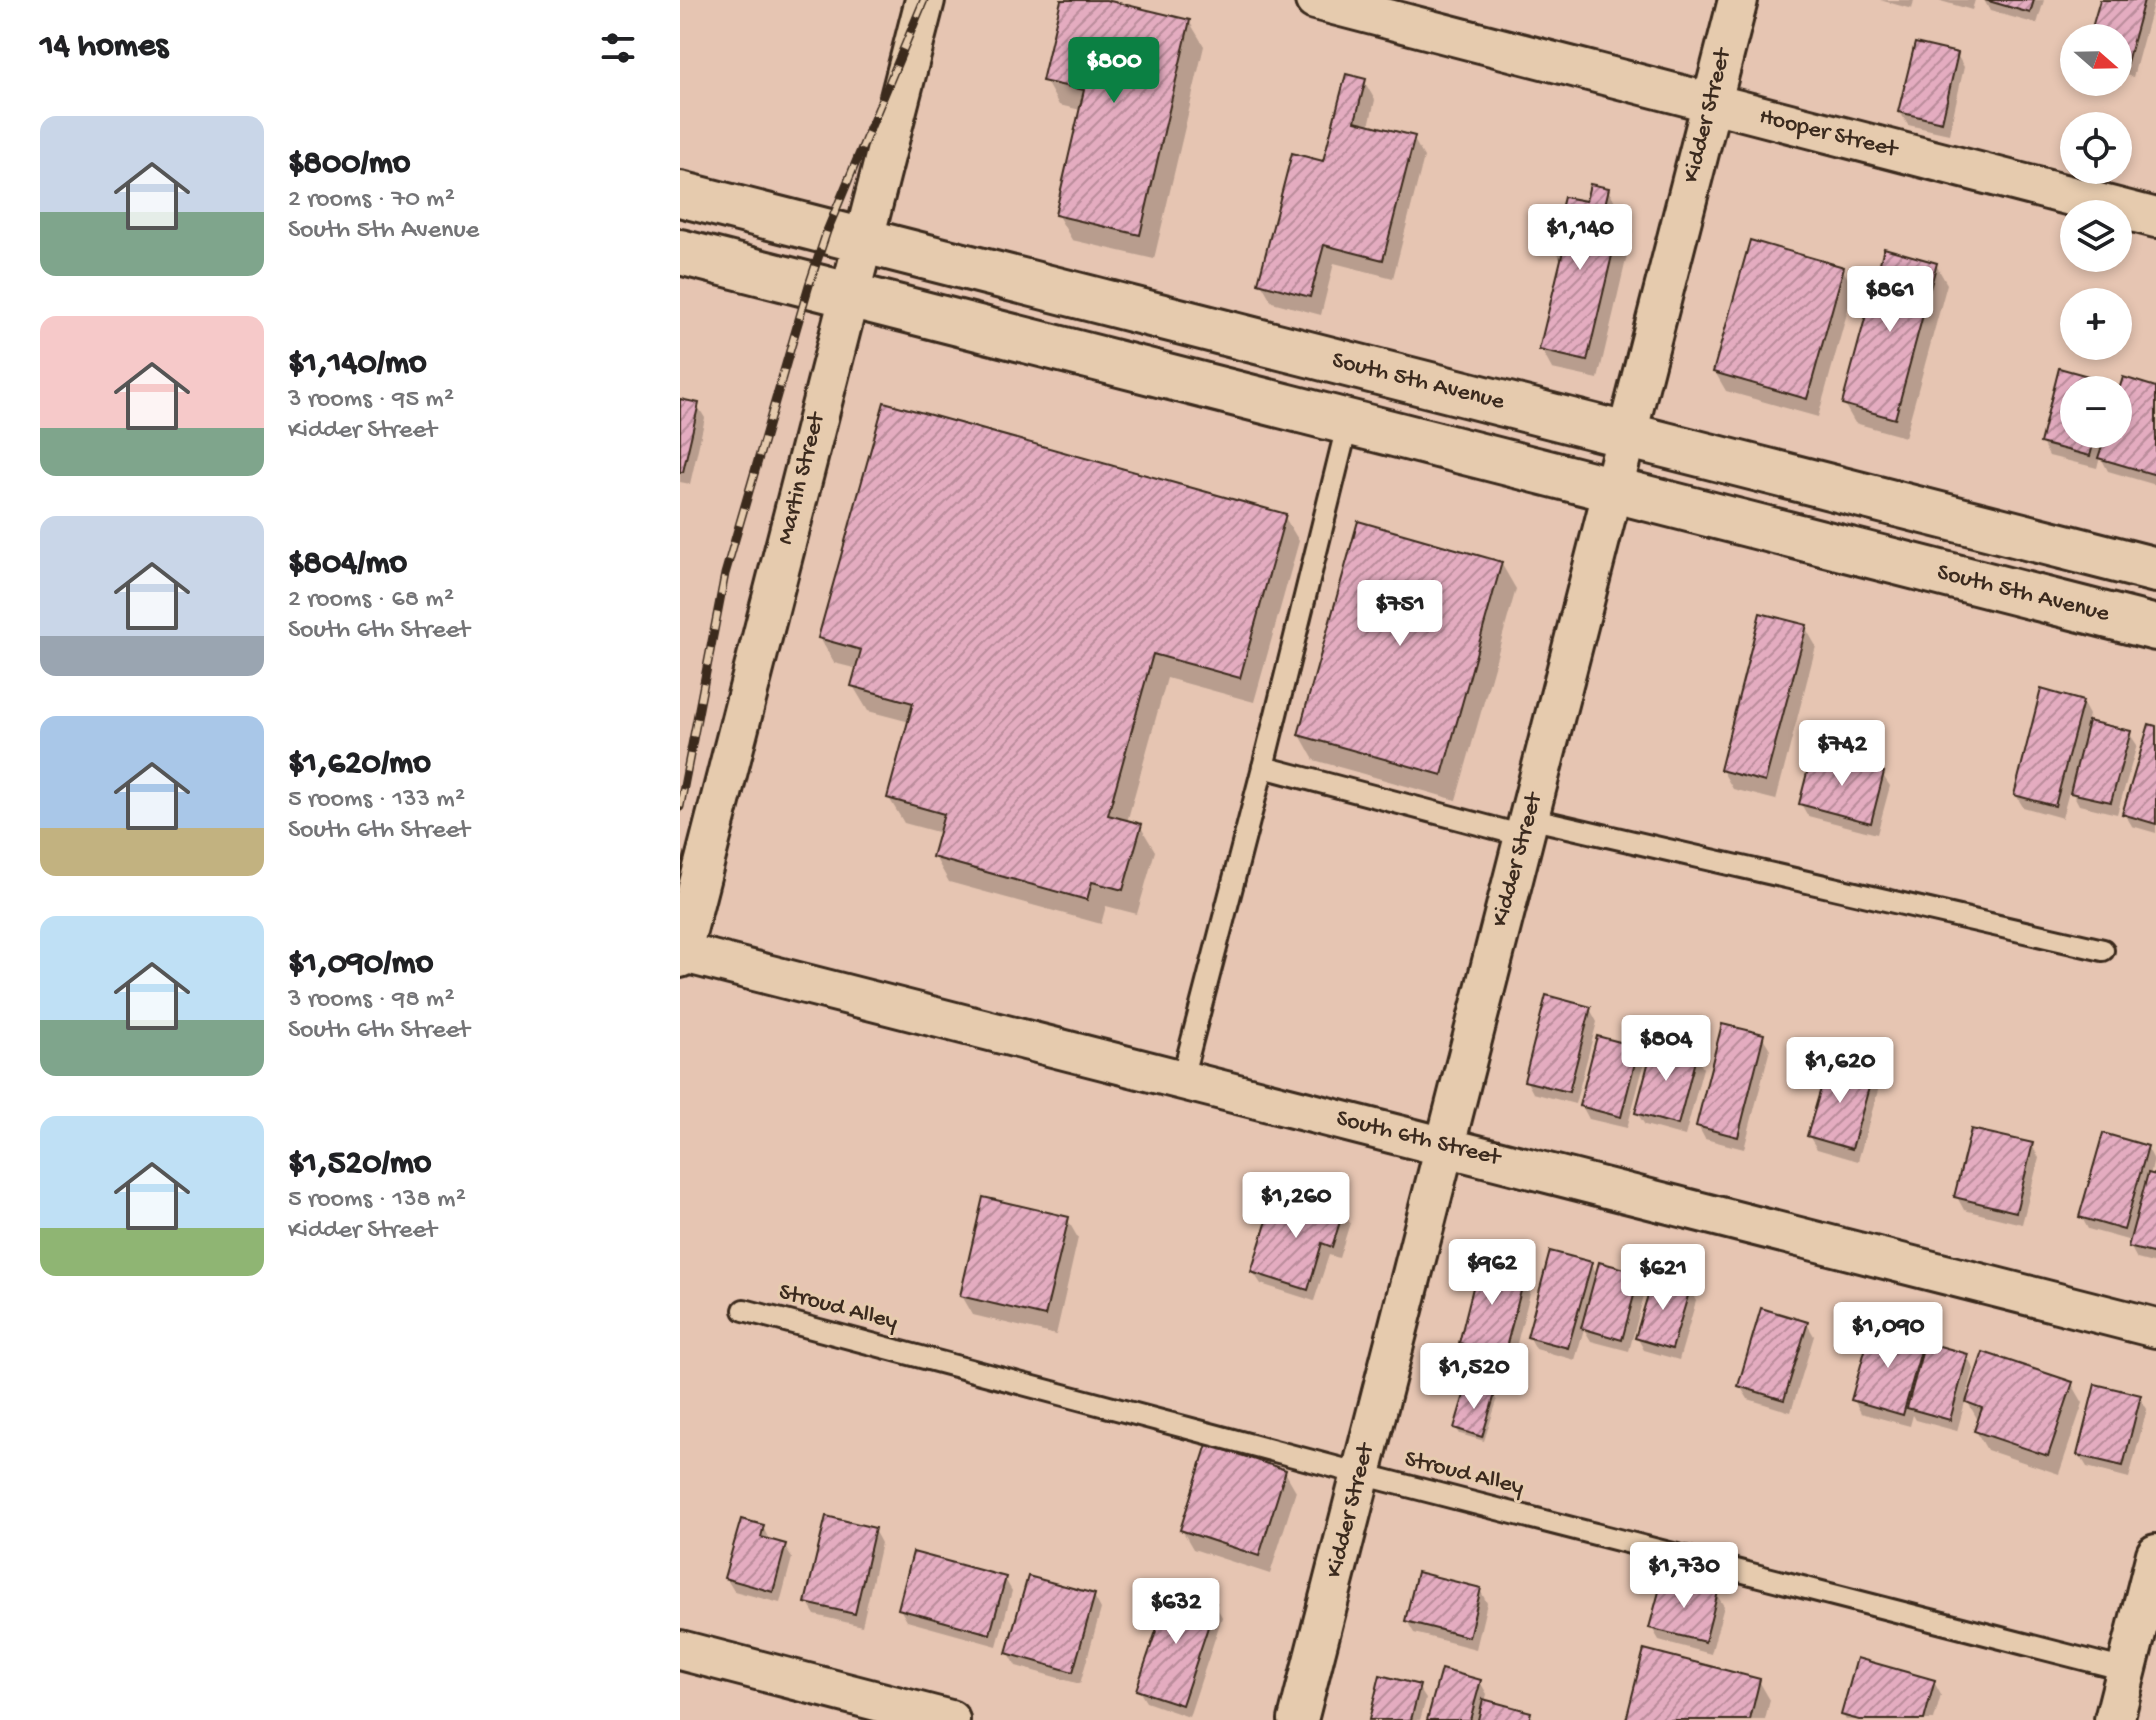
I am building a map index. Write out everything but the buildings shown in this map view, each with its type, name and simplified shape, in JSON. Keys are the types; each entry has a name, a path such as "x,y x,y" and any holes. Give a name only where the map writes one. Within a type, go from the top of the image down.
{"street":[{"name":"Martin Street","path":"681,954 925,0"},
{"name":"Hooper Street","path":"1315,0 2156,218"},
{"name":"Kidder Street","path":"1298,1720 1738,0"},
{"name":"South 5th Avenue","path":"680,194 2156,570"},
{"name":"South 5th Avenue","path":"680,252 2156,628"},
{"name":"South 6th Street","path":"681,954 2156,1328"},
{"path":"2114,1720 2156,1554"},
{"path":"680,1650 950,1720"}],"lane":[{"path":"1182,1079 1348,422"},
{"path":"1263,767 1526,827 2103,950"},
{"name":"Stroud Alley","path":"744,1310 1361,1474 2126,1670"}],"railway":[{"path":"680,807 725,574 809,285 827,231 924,0"}]}
